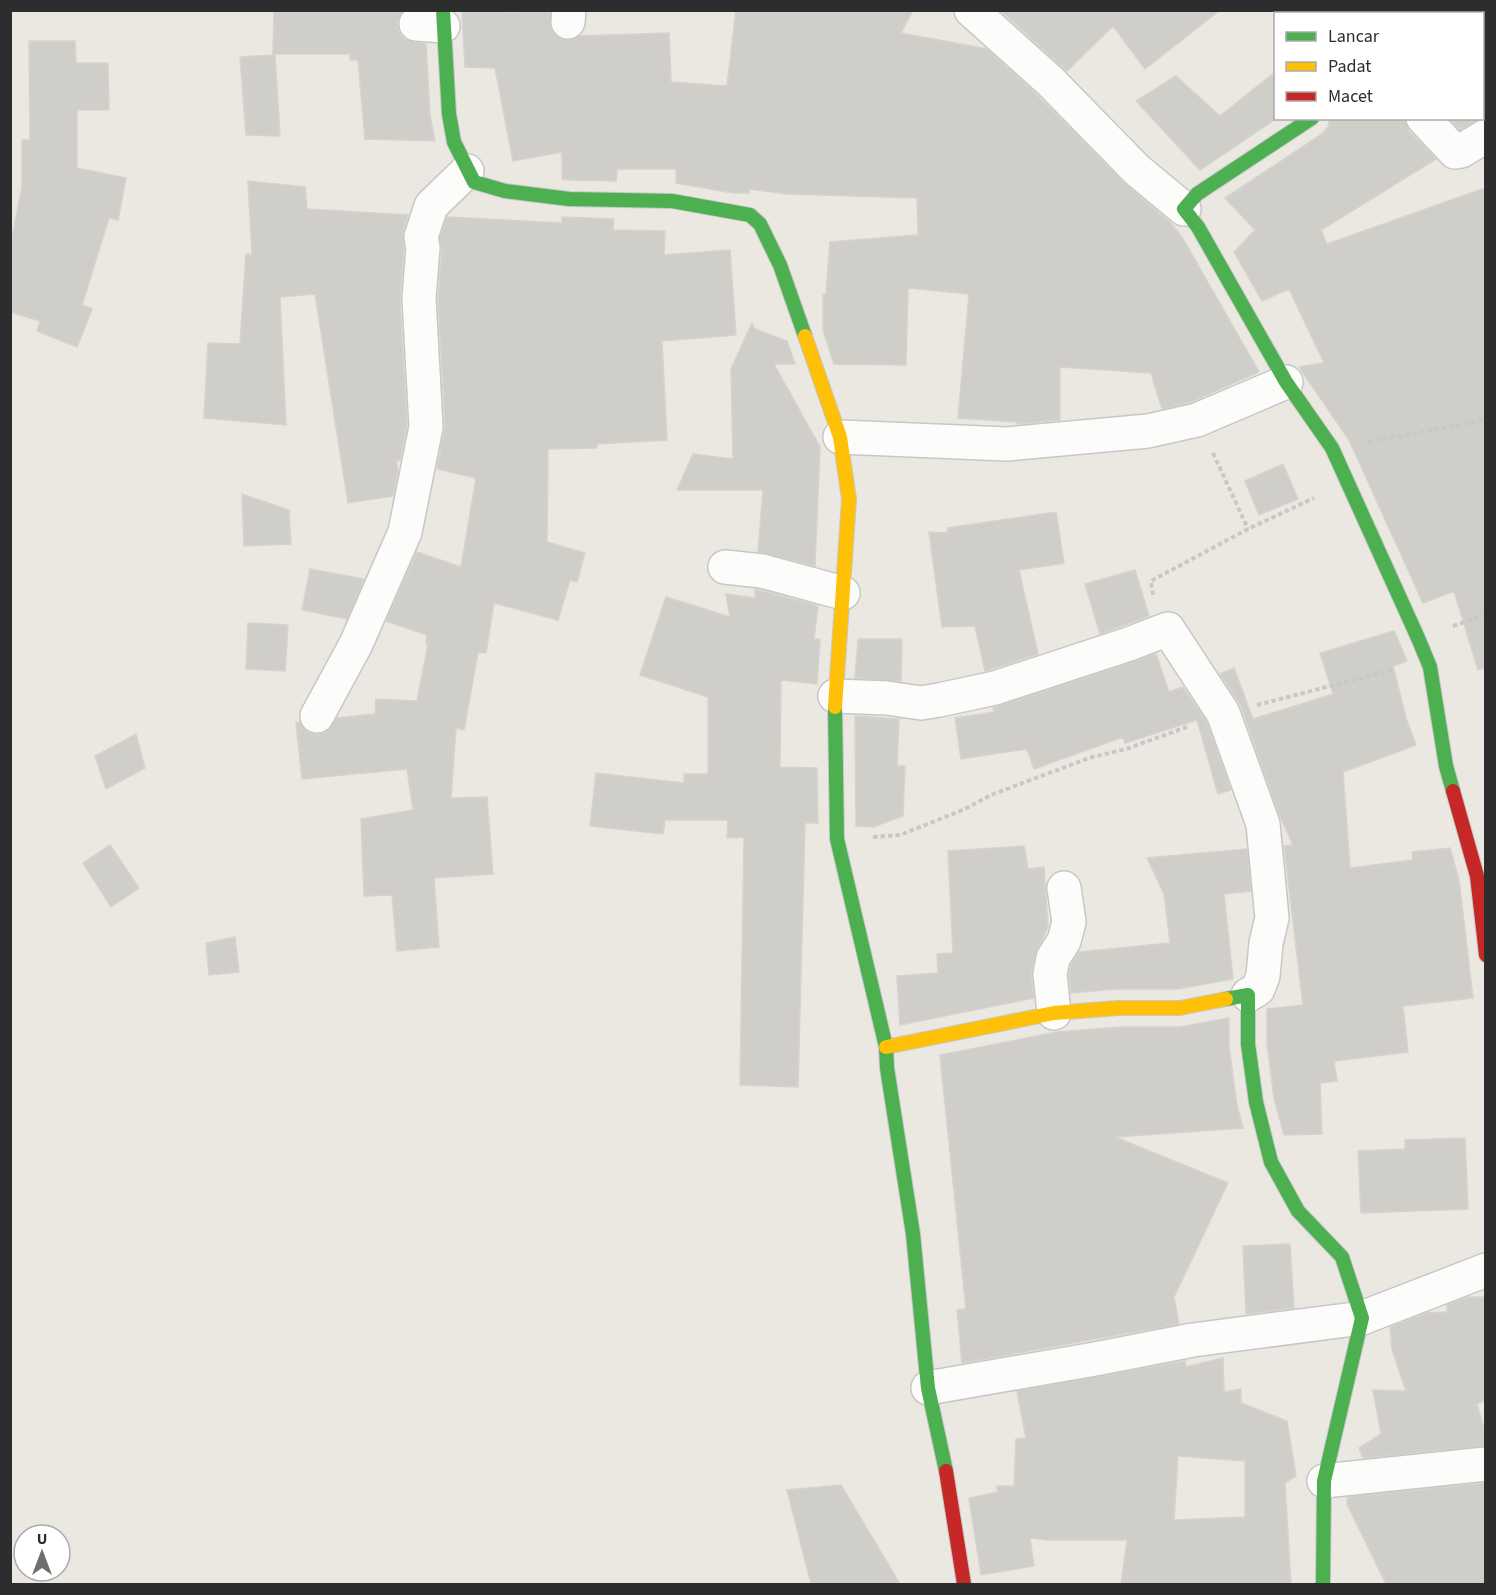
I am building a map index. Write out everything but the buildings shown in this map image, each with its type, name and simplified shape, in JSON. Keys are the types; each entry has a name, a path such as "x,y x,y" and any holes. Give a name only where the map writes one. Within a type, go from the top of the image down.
{"street":[{"path":"971,10 1050,81 1137,170 1184,209 1198,227 1286,382 1332,448 1430,667 1446,766 1481,875 1485,955"},
{"path":"434,20 454,142 474,182 506,191 569,199 672,201 750,215 760,224 780,265 840,437 849,500 835,696 837,839 886,1047 887,1068 913,1234 928,1388 942,1448 964,1584"},
{"path":"1184,209 1197,194 1309,120"},
{"path":"1425,120 1457,153 1485,136"},
{"path":"317,716 356,644 405,532 426,427 419,298 423,248 421,237 431,206 467,171"},
{"path":"840,437 1007,444 1148,431 1197,420 1286,382"},
{"path":"725,567 762,571 843,593"},
{"path":"835,696 887,698 921,703 939,700 995,688 1130,644 1168,629 1223,713 1263,824 1272,918 1266,943 1263,976 1257,989 1248,995 1180,1008 1118,1008 1054,1013 886,1047"},
{"path":"1054,1013 1051,966 1053,958 1064,941 1069,922 1064,888"},
{"path":"1248,995 1248,1044 1256,1102 1271,1162 1298,1211 1342,1257 1362,1318 1324,1481 1323,1584"},
{"path":"928,1388 1193,1340 1362,1318 1485,1270"},
{"path":"1324,1481 1485,1464"}],"path":[{"path":"1197,420 1248,529"},
{"path":"1332,448 1485,420"},
{"path":"1168,629 1153,596 1151,581 1248,529 1346,483"},
{"path":"837,839 900,835 964,810 991,795 1089,758 1137,745 1223,713 1395,670 1430,667"}],"traffic: fast":[{"path":"443,10 449,114 454,142 474,182 505,191 569,199 672,201 750,215 760,224 780,265 805,336"},
{"path":"1309,120 1197,194 1184,209 1198,227 1286,382 1332,448 1430,667 1446,766 1453,791"},
{"path":"835,707 837,839 886,1047 887,1068 913,1234 928,1388 946,1471"},
{"path":"1226,999 1248,995 1248,1044 1256,1102 1271,1162 1298,1211 1342,1257 1362,1318 1324,1481 1323,1584"}],"traffic: slow":[{"path":"805,336 840,437 849,499 835,707"},
{"path":"886,1047 1054,1013 1118,1008 1180,1008 1226,999"}],"traffic: jam":[{"path":"1453,791 1477,876 1486,955"},
{"path":"946,1471 964,1584"}]}
